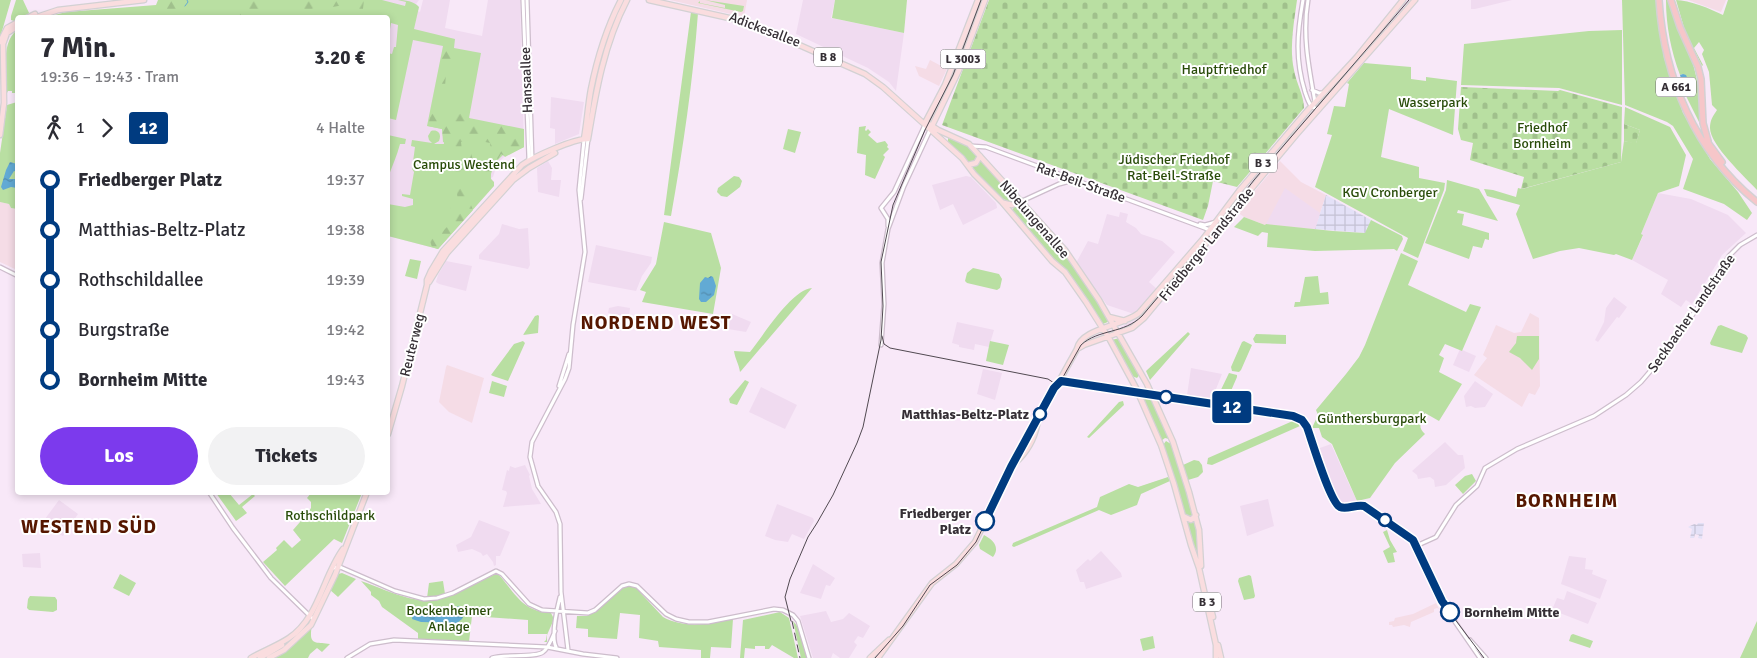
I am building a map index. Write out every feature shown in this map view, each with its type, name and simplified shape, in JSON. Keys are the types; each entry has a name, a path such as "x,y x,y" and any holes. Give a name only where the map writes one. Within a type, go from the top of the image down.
{"highway":[{"name":"A 661","path":"1660,0 1666,40 1676,80 1691,115 1709,144 1729,170 1757,198"},
{"name":"A 661","path":"1660,0 1661,29 1668,63 1691,121 1719,164 1757,202"},
{"path":"1671,0 1678,23 1698,67 1701,80 1703,123 1709,144"}],"main road":[{"path":"36,15 57,8 128,0"},
{"path":"43,15 58,10 144,0"},
{"name":"Hansaallee","path":"525,0 531,160"},
{"path":"568,650 562,612 560,524 556,512 538,486 530,457 532,442 568,371 585,252 581,205 586,122 596,69 621,0"},
{"path":"585,140 600,70 616,23 627,0"},
{"name":"Adickesallee","path":"649,0 743,21 847,65 878,84 931,128"},
{"name":"Adickesallee","path":"663,0 748,20 846,62 870,74 882,83 925,123"},
{"name":"L 3003","path":"925,123 945,85 978,0"},
{"name":"L 3003","path":"931,128 959,70 985,0"},
{"path":"1303,0 1297,47 1298,64 1300,78 1309,102 1314,107"},
{"path":"1308,0 1305,34 1314,107"},
{"name":"Friedberger Landstraße","path":"1077,349 1119,333 1136,325 1144,318 1314,116 1314,107 1324,92 1357,57 1403,0"},
{"name":"Friedberger Landstraße","path":"878,658 930,582 962,558 978,537 1012,466 1078,344 1084,337 1112,324 1126,321 1139,313 1216,222 1239,191 1314,107 1415,0"},
{"path":"0,42 15,25"},
{"path":"0,136 4,103 2,51 8,31 15,28"},
{"path":"1297,47 1302,50 1307,47"},
{"path":"1298,64 1304,60 1308,63"},
{"path":"0,66 0,118"},
{"path":"1312,90 1318,93 1324,92"},
{"path":"442,256 510,177 531,160 576,140 581,135 586,122"},
{"path":"881,345 884,307 882,263 888,219 881,208 895,189 925,123"},
{"path":"888,229 904,186 931,128"},
{"name":"Nibelungenallee","path":"931,128 967,142 972,146 1065,250 1119,333"},
{"name":"Nibelungenallee","path":"931,128 1002,202 1052,261 1067,274 1104,329"},
{"path":"946,143 947,138 953,136"},
{"path":"576,140 585,140"},
{"path":"442,256 513,180 549,156 585,140"},
{"name":"Rat-Beil-Straße","path":"972,146 986,147 1209,229"},
{"path":"968,165 976,163 980,156"},
{"path":"1002,202 1012,205 1069,180 1077,180"},
{"name":"Rat-Beil-Straße","path":"1190,221 1206,225 1216,222"},
{"path":"1209,229 1215,230 1220,228"},
{"name":"Seckbacher Landstraße","path":"1467,638 1442,603 1416,546 1436,537 1460,501 1477,486 1485,468 1503,456 1594,416 1621,399 1641,382 1660,361 1697,309 1729,256 1740,245 1757,235"},
{"name":"Reuterweg","path":"390,427 427,280 442,256"},
{"path":"0,267 15,274"},
{"path":"1109,317 1126,321"},
{"path":"1108,337 1112,324"},
{"name":"B 3","path":"1104,329 1131,377 1161,445 1196,560 1216,646 1216,658"},
{"name":"B 8","path":"1119,333 1123,340"},
{"name":"B 3","path":"1123,340 1141,373 1173,442 1196,514 1200,535 1200,562 1221,658"},
{"path":"1131,377 1138,380 1141,373"},
{"path":"1161,445 1168,439 1173,442"},
{"path":"211,495 233,528 271,578 311,617"},
{"path":"255,658 274,650 315,613 337,558 347,544 366,495"},
{"path":"1183,516 1190,520 1196,514"},
{"path":"269,658 284,650 308,628 311,617 335,567"},
{"path":"335,567 395,591 424,599 437,598 453,593 492,572 497,572 502,574 532,606 542,610 558,612 590,613 622,586 630,584 637,586 666,614 689,622 708,622 778,609 790,613 798,622 809,658"},
{"path":"558,648 554,644 561,592"},
{"path":"556,623 561,624 565,631"},
{"path":"492,658 506,655 537,655 543,653 555,631"},
{"path":"1467,638 1486,658"},
{"path":"1467,638 1480,658"},
{"name":"Friedberger Landstraße","path":"870,658 892,639"},
{"path":"349,657 370,644 390,640 547,646 583,654 617,658"},
{"path":"558,648 567,641"},
{"path":"1480,658 1482,653"}],"shaded area":[{"path":"365,0 419,0 416,4 420,12 423,0 450,0 445,28 482,36 488,0 520,0 524,147 505,156 497,164 491,178 494,182 438,249 390,237 390,15 363,15"},
{"path":"670,0 747,0 744,17"},
{"path":"803,0 835,0 831,18 904,33 896,91 889,82 868,68 796,34"},
{"path":"980,0 983,0 955,76 934,118 932,117 951,79"},
{"path":"1407,0 1410,0 1349,73 1317,107 1317,104"},
{"path":"1471,0 1512,0 1471,9"},
{"path":"1688,0 1726,0 1721,12"},
{"path":"930,60 947,69 939,86 919,76 915,66 926,69"},
{"path":"551,97 584,102 579,134 555,144 555,129 550,128"},
{"path":"1310,111 1312,113 1250,185 1220,225 1215,227 1248,183"},
{"path":"548,161 552,168 551,180 561,180 559,197 538,192 537,168"},
{"path":"1280,161 1301,182 1326,195 1315,229 1265,225 1244,217 1237,212"},
{"path":"966,176 971,177 996,203 997,208 963,225 953,204 940,210 932,185"},
{"path":"1285,188 1320,213 1315,229 1266,224"},
{"path":"1658,193 1691,199 1728,215 1746,233 1722,255 1692,304 1686,300 1681,307 1661,294 1668,280 1632,260 1643,236 1641,234"},
{"path":"1326,195 1371,220 1366,233 1315,229"},
{"path":"0,202 9,204 11,208 15,209 15,269 0,262"},
{"path":"1120,212 1128,214 1126,222 1136,228 1141,234 1162,241 1175,252 1149,282 1157,289 1134,314 1107,305 1076,263 1088,241 1098,244 1107,214 1119,217"},
{"path":"502,224 519,229 528,228 530,265 528,269 479,259 479,255 499,234"},
{"path":"1211,232 1214,232 1142,317 1122,329 1121,327 1142,314"},
{"path":"596,245 652,257 651,263 642,276 636,291 588,282"},
{"path":"446,261 472,266 466,291 436,282"},
{"path":"1614,297 1627,307 1598,342 1595,340 1604,322 1606,308"},
{"path":"618,306 630,308 629,317 608,313 609,308"},
{"path":"1530,313 1539,318 1540,386 1535,395 1529,393 1522,407 1474,375 1487,358 1483,355 1496,325 1514,333 1521,332"},
{"path":"732,314 751,322 746,332 728,329"},
{"path":"957,322 994,330 989,347 975,344 974,350 959,347 959,345 952,343"},
{"path":"1460,349 1476,356 1469,372 1453,365"},
{"path":"447,365 484,378 472,423 449,412 439,402"},
{"path":"1191,368 1222,374 1212,399 1187,395"},
{"path":"983,369 1002,373 995,400 977,394"},
{"path":"1475,381 1493,394 1485,407 1466,407 1464,396"},
{"path":"761,387 797,405 785,429 749,412"},
{"path":"1445,442 1458,455 1463,455 1465,468 1446,485 1435,487 1434,480 1430,477 1418,479 1417,475 1412,471"},
{"path":"1331,444 1357,501 1343,504 1337,499 1317,449"},
{"path":"525,465 530,475 532,489 541,504 503,507 507,493 502,490 507,470 509,471 510,466 515,468"},
{"path":"1268,499 1274,526 1247,536 1240,506"},
{"path":"59,500 78,514 63,536 42,523"},
{"path":"777,504 813,518 814,521 804,539 792,534 788,542 765,536"},
{"path":"1364,506 1368,506 1415,541 1370,513"},
{"path":"479,520 510,532 500,556 496,556 496,565 494,566 487,554 483,556 472,549 458,552 456,545 471,537"},
{"path":"1704,523 1702,539 1698,538 1699,535 1695,534 1694,538 1690,538 1692,529 1688,527"},
{"path":"1101,551 1121,573 1122,577 1086,589 1084,582 1080,582 1076,570"},
{"path":"40,553 41,568 23,567 22,554"},
{"path":"1569,556 1586,558 1585,569 1593,570 1592,574 1607,580 1600,599 1561,584"},
{"path":"813,564 835,578 830,586 826,585 821,599 800,593"},
{"path":"1567,591 1597,603 1588,624 1552,610 1557,598 1564,600"},
{"path":"1436,603 1439,609 1434,609 1434,612 1411,622 1410,627 1404,625 1393,627 1389,625 1389,622 1394,621 1395,618 1413,614"},
{"path":"826,611 831,622 843,619 849,613 870,626 863,638 858,636 854,642 857,645 849,658 840,658 833,653 831,658 813,658 800,616"}],"green space":[{"path":"0,0 11,0 0,38"},
{"path":"16,0 23,0 30,15 15,15 14,21 11,20"},
{"name":"Campus Westend","path":"158,0 382,0 405,6 406,2 398,0 412,2 419,7 414,29 455,39 454,48 481,53 469,118 524,129 524,147 505,157 503,155 498,160 491,172 494,186 438,249 390,237 390,204 405,207 413,205 413,199 402,196 402,194 410,195 414,172 412,169 415,147 411,146 412,140 432,143 428,136 431,131 437,131 440,134 440,138 434,144 444,144 442,129 427,126 443,46 413,40 396,120 390,118 390,54 392,54 394,47 396,47 398,25 391,23 390,29 390,15 54,15 66,12 156,5"},
{"path":"162,0 192,0 177,8 175,15 158,15"},
{"path":"239,0 263,0 264,4 261,6 264,15 240,15"},
{"path":"295,0 345,0 343,1 344,5 321,9 318,7 305,11 305,15 298,15 297,11 289,5 294,4"},
{"path":"347,0 364,0 362,15 356,15 356,5 347,5"},
{"path":"705,0 744,6 743,11 741,12 698,3 700,1 700,3 725,8 725,5"},
{"path":"835,0 907,0 904,33 832,18"},
{"name":"Hauptfriedhof","path":"989,0 1297,0 1292,53 1295,75 1303,98 1304,108 1237,187 1213,181 1203,220 942,125"},
{"path":"1622,0 1656,0 1664,58 1683,113 1710,159 1738,192 1752,213 1747,220 1724,204 1683,189 1693,159 1673,126 1625,105"},
{"path":"1666,0 1670,0 1692,61 1699,92 1700,124 1686,96 1689,97 1683,74 1680,75 1674,57 1668,29"},
{"path":"1676,0 1693,3 1723,15 1728,0 1757,0 1757,190 1722,152 1712,135 1711,123 1717,110 1712,105 1709,72 1702,54 1704,50 1699,42 1694,48 1702,66 1685,31"},
{"path":"691,12 698,13 696,38 680,166 671,216 664,215"},
{"path":"1622,30 1622,105 1559,88 1461,85 1464,44 1589,31"},
{"path":"15,32 15,93 8,91 7,93 6,51"},
{"path":"444,47 468,52 468,60 466,61 461,57 456,60 454,58 450,59 448,64 452,67 446,73 445,87 440,88 436,86"},
{"name":"KGV Cronberger","path":"1364,63 1411,67 1411,79 1426,81 1426,77 1457,81 1453,135 1389,109 1381,157 1419,167 1419,178 1445,183 1418,258 1403,251 1408,238 1315,187 1332,135 1327,134 1334,106 1345,107 1349,84 1347,83"},
{"name":"Friedhof Bornheim","path":"1461,87 1560,90 1622,107 1621,162 1521,189 1524,177 1470,160 1473,143 1461,140 1458,129"},
{"path":"435,102 446,115 465,108 470,119 523,130 524,147 505,156 501,154 492,169 490,178 486,176 485,166 490,165 492,156 490,143 476,140 461,142 462,151 471,150 474,168 460,170 466,198 469,200 473,210 438,249 432,247 429,238 446,229 452,219 450,202 458,201 450,142 443,142 442,129 428,126"},
{"path":"15,103 15,209 11,208 9,204 0,202 0,153 7,105"},
{"path":"1625,107 1670,127 1686,155 1679,186 1658,193 1632,260 1616,254 1579,248 1560,251 1533,259 1516,214 1520,205 1487,196 1484,189 1516,197 1518,188 1522,189 1621,162 1624,141 1636,143 1640,130 1624,124"},
{"path":"1624,124 1640,130 1636,144 1624,141"},
{"path":"866,126 865,130 868,129 871,132 868,135 877,143 885,141 889,149 883,155 885,157 875,179 865,175 866,155 857,153 859,127"},
{"path":"788,129 801,132 795,153 783,149"},
{"name":"Campus Westend","path":"390,135 406,139 405,144 400,144 390,172"},
{"path":"948,138 966,145 977,157 976,161 972,164 968,162 948,143"},
{"path":"980,159 1018,199 1014,203 996,194 980,177 972,166 977,165"},
{"path":"734,176 739,177 742,181 740,187 727,197 721,196 717,192 718,188"},
{"path":"1447,180 1479,189 1498,221 1458,210 1457,213 1464,214 1462,225 1489,233 1489,240 1485,239 1482,248 1473,246 1469,259 1425,243 1446,190"},
{"path":"1020,203 1069,259 1110,321 1103,324 1065,270 1053,260 1012,211"},
{"path":"1244,217 1265,225 1365,233 1371,220 1402,236 1403,239 1397,251 1394,249 1315,251 1267,247 1268,233 1262,232 1258,236 1234,227"},
{"path":"664,222 711,233 721,268 713,314 642,302 646,292 640,290 656,264"},
{"name":"Günthersburgpark","path":"1401,253 1418,261 1408,285 1466,312 1470,304 1481,307 1462,351 1445,344 1439,355 1444,358 1439,372 1462,384 1439,421 1425,413 1420,427 1425,434 1395,463 1370,498 1357,501 1332,444 1322,437 1319,428 1312,428 1318,415 1316,410 1359,357"},
{"path":"410,259 421,261 417,279 405,276"},
{"path":"973,268 999,274 1002,279 1000,288 997,290 967,283 965,281 967,273"},
{"path":"1318,276 1320,293 1328,292 1329,304 1294,307 1295,302 1300,302 1305,277"},
{"path":"812,288 740,372 734,351 750,352 787,304 804,290"},
{"path":"538,315 538,333 523,335 535,316"},
{"path":"1721,325 1746,335 1748,338 1742,353 1711,345 1710,343 1718,326"},
{"path":"1188,332 1190,334 1150,380 1146,371"},
{"path":"1256,334 1286,335 1286,344 1255,343 1253,339"},
{"path":"1517,336 1539,336 1539,359 1532,370 1520,358 1509,352 1516,343"},
{"path":"1120,338 1140,374 1137,378 1132,376 1111,340"},
{"path":"523,341 525,343 508,381 491,375 514,344"},
{"path":"990,341 1009,345 1003,365 986,361"},
{"path":"1244,341 1252,345 1241,370 1239,372 1232,371 1231,367"},
{"path":"1229,373 1237,375 1237,377 1225,403 1218,401 1217,398"},
{"path":"745,380 749,382 737,405 730,403 729,399"},
{"path":"492,381 507,386 504,397 489,393"},
{"path":"1143,398 1152,400 1169,439 1165,438 1161,441"},
{"path":"1123,401 1124,405 1089,438 1087,437 1119,402"},
{"path":"1295,420 1300,426 1212,465 1207,464 1208,458"},
{"path":"1166,441 1171,444 1194,514 1191,518 1185,515 1163,445"},
{"path":"1194,460 1199,461 1202,465 1203,472 1198,477 1188,480 1183,465"},
{"path":"1472,474 1476,481 1463,494 1455,485 1465,476"},
{"path":"1168,477 1170,481 1141,494 1137,505 1111,515 1099,510 1014,547 1012,546 1013,543 1097,507 1100,497 1129,484 1138,487"},
{"path":"217,495 231,495 239,505 252,495 255,496 242,507 247,513 236,521"},
{"name":"Rothschildpark","path":"309,495 361,495 342,543 334,539 285,586 263,562 277,550 276,548 284,540 292,548 301,540 293,530 311,508 311,502 307,498"},
{"path":"1195,519 1198,533 1199,557 1197,558 1186,521 1190,522"},
{"path":"1387,530 1397,552 1393,553 1395,562 1388,563 1383,551 1390,547 1383,532"},
{"name":"Friedberger Platz","path":"984,535 995,544 996,550 993,557 980,549 979,545"},
{"path":"342,573 356,579 338,597 329,589 338,574"},
{"path":"120,574 136,583 129,596 113,588"},
{"name":"Bockenheimer Anlage","path":"497,574 527,606 541,612 551,613 554,619 547,635 547,642 544,642 547,634 528,634 528,620 472,616 469,642 418,639 418,633 382,607 361,581 409,598 432,600 460,591"},
{"path":"1251,576 1255,596 1254,598 1244,600 1238,581 1239,578"},
{"path":"443,581 445,594 427,598 429,583"},
{"path":"626,586 635,587 663,617 671,621 698,624 733,619 731,648 711,647 710,658 701,658 701,650 659,647 658,641 639,638 640,615 620,613 617,639 588,637 588,629 576,628 577,616 587,616"},
{"path":"30,596 55,597 57,600 57,610 53,612 29,610 27,608"},
{"path":"780,612 789,618 798,658 794,658 772,645 769,649 765,649 765,646 755,646 755,649 745,648 744,658 740,658 743,620"},
{"path":"793,621 801,633 807,658 801,658"},
{"path":"1757,621 1757,658 1740,658"},
{"path":"312,625 312,640 314,642 330,644 322,652 317,648 308,658 269,658 284,650"},
{"path":"1573,634 1593,641 1590,648 1569,641"},
{"path":"1153,636 1155,648 1143,651 1140,639"}],"water":[{"path":"1680,75 1686,75 1692,89 1692,95 1689,97 1686,96"},
{"path":"10,162 15,163 15,171 9,179 15,179 15,188 3,190 1,187"},
{"path":"711,276 716,286 714,295 706,302 701,302 699,299 700,283 705,277"},
{"path":"458,606 462,607 464,615 457,623 421,622 412,619 414,608 447,613 452,608 456,609"}],"waterway":[{"path":"185,6 188,2 187,0"}],"tram line":[{"path":"791,621 785,597 790,579 808,537 833,495 863,427 881,340 883,306 881,262 893,205 925,130 953,75 981,0"},
{"path":"875,658 903,626 930,585 957,565 976,542 1008,475 1081,345 1095,336 1127,326 1142,316 1219,225 1254,180 1409,0"},
{"path":"882,336 884,344 890,348 1048,379 1054,383 1053,391"},
{"name":"12","path":"985,521 1006,476 1054,388 1061,381 1293,416 1302,420 1307,427 1325,478 1338,505 1344,508 1364,506 1412,538 1418,547 1445,607 1450,612"},
{"path":"1056,386 1059,382 1064,381 1299,418 1311,437 1325,480 1336,503 1343,508 1364,506 1413,540 1445,606 1484,658"}],"railway":[{"path":"792,621 800,658"}],"place":[{"name":"Matthias-Beltz-Platz","path":"1040,414"},
{"name":"Friedberger Platz","path":"985,521"},
{"name":"Bornheim Mitte","path":"1450,612"}],"district":[{"name":"NORDEND WEST","path":"656,322"},
{"name":"BORNHEIM","path":"1567,500"},
{"name":"WESTEND SÜD","path":"89,526"}],"park label":[{"name":"Wasserpark","path":"1433,102"},
{"name":"Jüdischer Friedhof Rat-Beil-Straße","path":"1174,168"}]}
